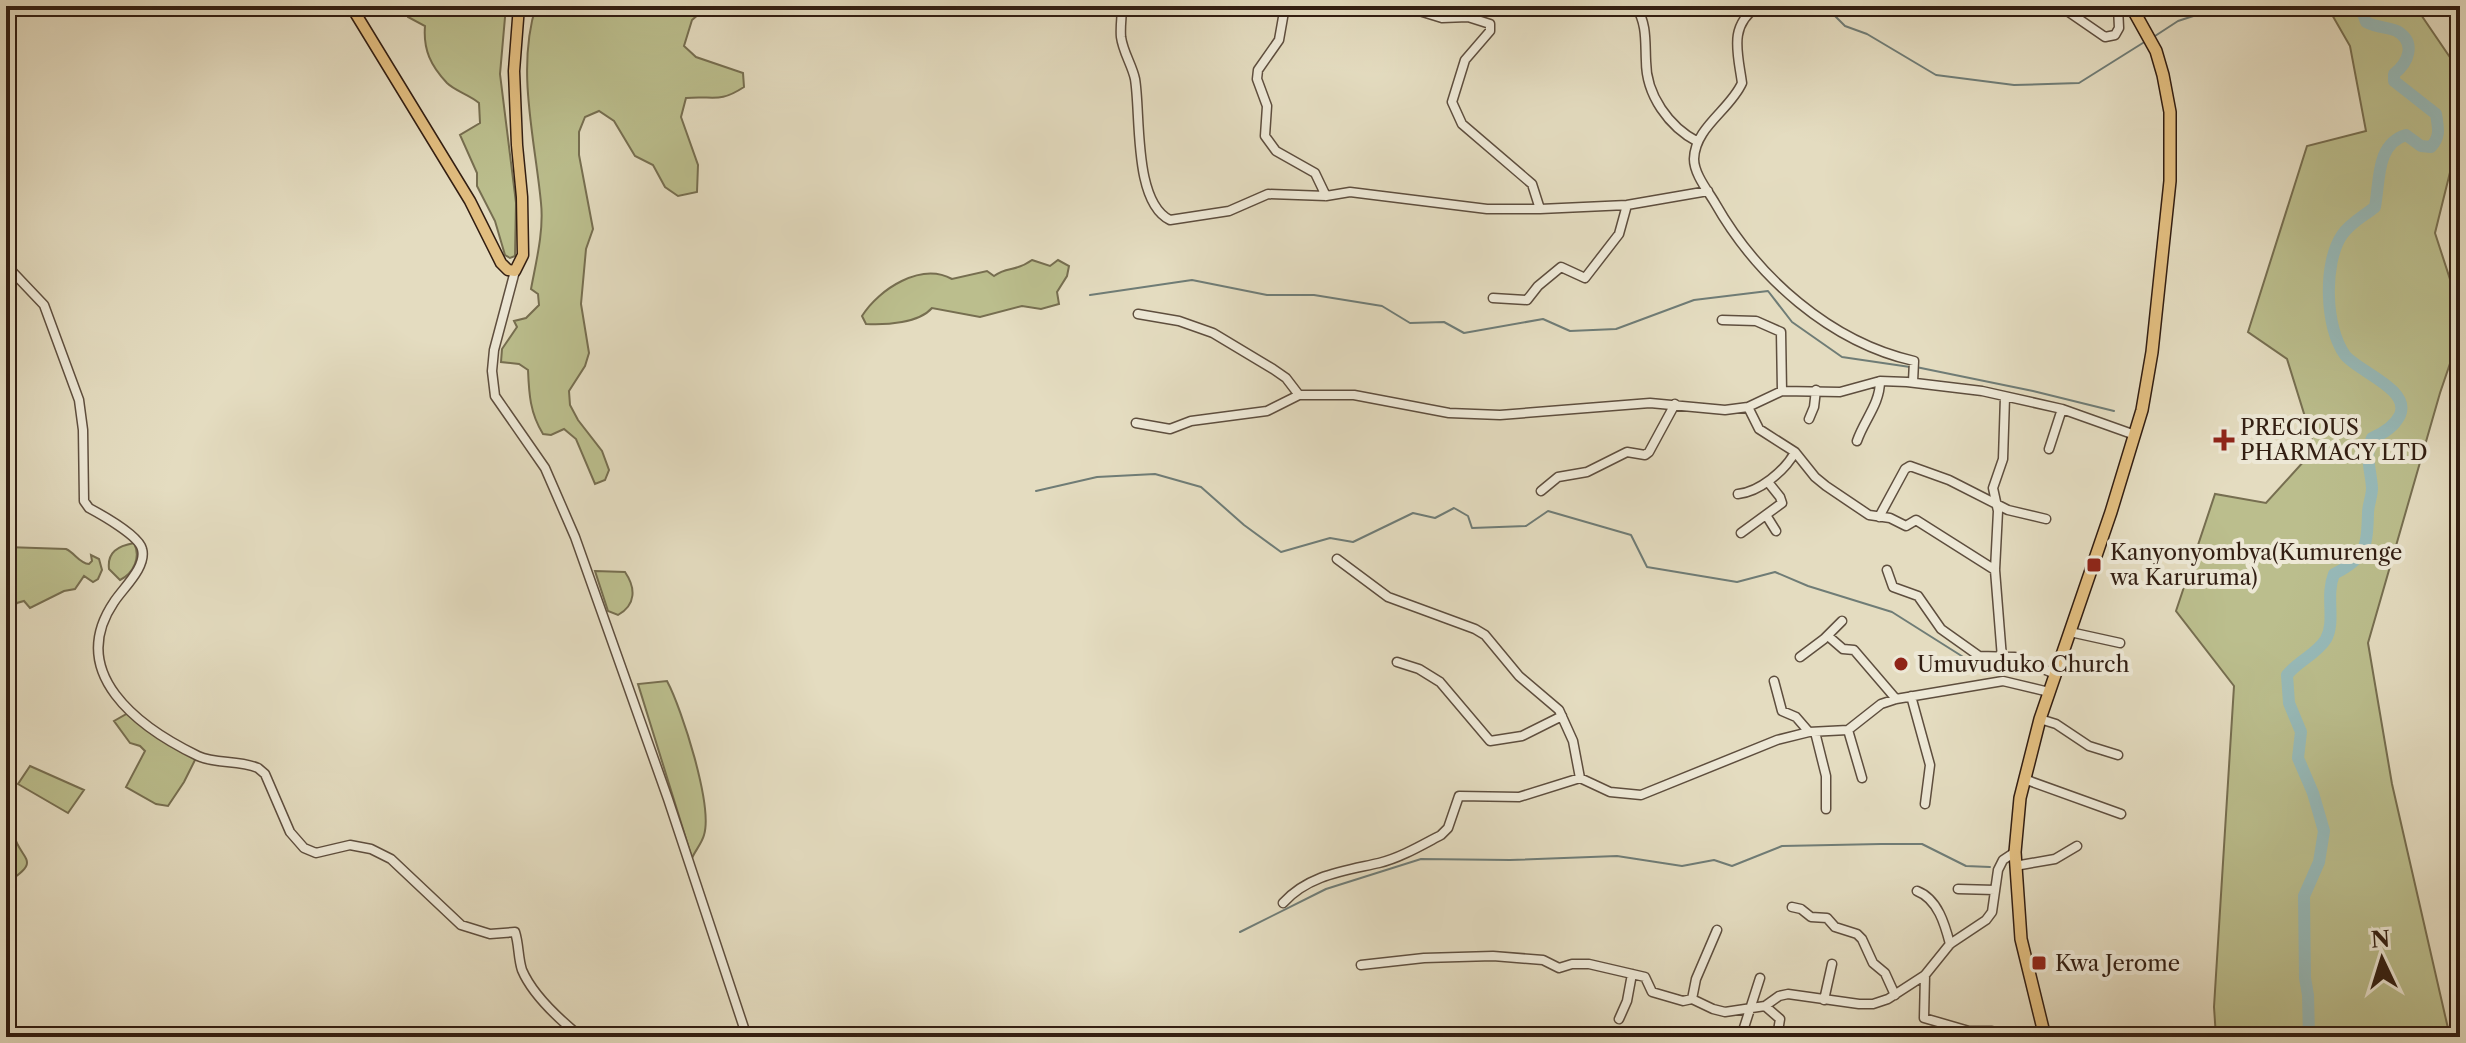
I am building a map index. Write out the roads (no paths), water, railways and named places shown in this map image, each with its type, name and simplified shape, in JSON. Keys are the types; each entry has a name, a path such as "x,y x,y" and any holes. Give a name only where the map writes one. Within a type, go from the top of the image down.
{"highway":[{"path":"2045,1037 2024,962 2015,866 2024,779 2040,719 2142,410 2152,352 2172,146 2163,75 2156,51 2131,6"}],"main road":[{"path":"351,6 470,201 501,263 508,270 515,271 523,255 514,71 519,6"}],"street":[{"path":"1122,6 1121,37 1134,76 1138,105 1140,163 1164,217 1176,220 1229,211 1268,194 1326,196 1350,192 1487,209 1540,209 1627,205 1708,191"},
{"path":"1285,6 1279,40 1258,70 1257,79 1267,106 1265,136 1276,151 1315,173 1326,196"},
{"path":"1403,6 1442,18 1468,17 1490,24 1490,31 1465,60 1452,102 1462,124 1532,184 1540,209"},
{"path":"1636,6 1647,34 1647,76 1660,108 1672,126 1698,142"},
{"path":"1758,6 1746,14 1737,35 1742,83 1698,142 1695,165 1730,230 1762,267 1815,316 1836,329 1862,345 1914,361 1913,382"},
{"path":"2060,6 2105,37 2115,35 2119,28 2118,7 2121,6"},
{"path":"1493,298 1527,300 1561,267 1585,278 1619,234 1627,205"},
{"path":"6,265 44,305 77,396 83,430 84,501 89,508 137,540 143,551 140,566 112,605 99,633 98,661 110,689 141,722 200,757 258,768 265,774 290,832 304,848 316,853 350,845 371,849 391,859 461,925 490,934 515,932 522,969 533,988 581,1037"},
{"path":"515,271 494,350 492,371 495,396 545,468 575,537 668,799 747,1037"},
{"path":"1138,314 1191,324 1213,333 1286,378 1299,395"},
{"path":"1722,320 1756,321 1781,332 1782,391"},
{"path":"1136,423 1170,429 1191,421 1267,411 1299,395 1354,395 1474,415 1543,413 1629,403 1725,410 1748,407 1782,391 1840,392 1880,381 1913,382 2062,409 2135,435"},
{"path":"1857,441 1864,421 1880,397 1880,381"},
{"path":"1809,419 1816,390"},
{"path":"2002,658 1995,570 1998,523 1993,488 2003,459 2005,397"},
{"path":"1541,491 1558,477 1587,472 1627,452 1645,455 1675,404"},
{"path":"1748,407 1759,429 1795,452 1815,477 1857,507 1906,526 1916,520 1995,570"},
{"path":"2049,449 2062,409"},
{"path":"1738,494 1749,493 1768,482 1795,452"},
{"path":"1879,517 1905,469 1910,466 2008,510 2046,519"},
{"path":"1741,533 1779,507 1782,501 1768,482"},
{"path":"1766,515 1776,531"},
{"path":"1337,559 1388,597 1480,632 1519,676 1554,704 1573,741 1580,778"},
{"path":"1887,570 1893,587 1920,598 1941,629 1979,656 2015,657 2055,674"},
{"path":"1800,657 1842,621"},
{"path":"2070,632 2120,643"},
{"path":"1828,636 1843,649 1854,650 1896,699"},
{"path":"1397,662 1419,669 1440,682 1490,741 1522,736 1562,716"},
{"path":"1774,681 1782,711 1796,717 1812,732 1826,776 1826,809"},
{"path":"1283,903 1325,875 1380,863 1441,835 1448,828 1459,796 1519,797 1580,778 1610,792 1641,795 1767,744 1812,732 1848,730 1881,704 1896,699 2003,681 2049,692"},
{"path":"1911,696 1930,765 1925,804"},
{"path":"2040,719 2056,724 2089,746 2118,755"},
{"path":"1848,730 1862,778"},
{"path":"2024,779 2121,814"},
{"path":"2015,866 2055,859 2077,846"},
{"path":"1361,965 1424,958 1493,956 1543,960 1559,968 1589,964 1645,977 1652,992 1683,1001 1692,999 1725,1012 1765,1006 1788,994 1873,1004 1895,995 1925,975 1950,944 1986,920 1992,912 1998,870 2003,860 2015,852"},
{"path":"1958,889 1995,890"},
{"path":"1917,891 1929,899 1944,919 1950,944"},
{"path":"1792,907 1801,909 1811,917 1827,918 1835,927 1857,934 1873,963 1885,973 1895,995"},
{"path":"1692,999 1696,979 1717,930"},
{"path":"1824,1000 1832,964"},
{"path":"1619,1019 1627,1001 1632,974"},
{"path":"1925,975 1924,1018 1969,1031 1992,1031"},
{"path":"1741,1037 1760,978"},
{"path":"1765,1006 1780,1019 1777,1037"}],"waterway":[{"path":"1825,6 1845,26 1867,34 1936,75 2014,85 2079,83 2146,41"},
{"path":"2155,36 2178,21 2224,6"},
{"path":"2309,1037 2304,896 2319,862 2324,831 2298,758 2301,732 2289,703 2287,675 2318,649 2329,632 2330,591 2334,574 2359,557 2367,535 2372,488 2368,457 2372,438 2395,423 2401,406 2391,389 2351,361 2338,343 2330,313 2329,278 2342,235 2375,207 2381,164 2389,146 2406,135 2421,146 2431,147 2438,132 2436,114 2394,81 2394,74 2408,53 2407,41 2397,31 2366,22 2360,6"},
{"path":"1090,295 1192,280 1267,295 1314,295 1382,306 1410,323 1444,322 1464,333 1543,319 1570,331 1616,329 1694,300 1768,291 1792,322 1842,357 1910,367"},
{"path":"1916,367 2114,411"},
{"path":"1036,491 1097,477 1155,474 1201,487 1281,552 1330,538 1353,542 1413,513 1435,518 1454,508 1468,516 1472,528 1526,526 1548,511 1631,535 1647,567 1737,582 1775,572 1808,586 1892,612 1968,660 2007,662 2038,673"},
{"path":"1240,932 1326,889 1421,859 1617,856 1682,866 1714,860 1732,866 1782,846 1922,844 1966,866 1990,867"},
{"path":"448,1037 451,1029"}],"place":[{"name":"PRECIOUS PHARMACY LTD","path":"2224,440"},
{"name":"Kanyonyombya(Kumurenge wa Karuruma)","path":"2094,565"},
{"name":"Umuvuduko Church","path":"1901,664"},
{"name":"Kwa Jerome","path":"2039,963"}]}
